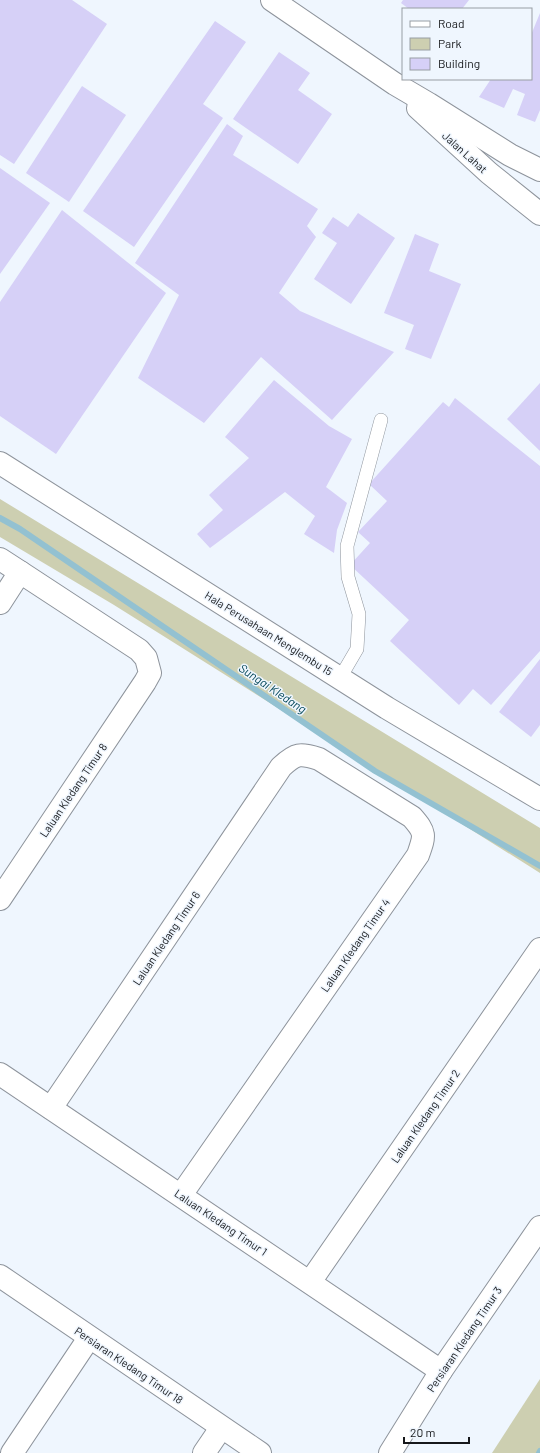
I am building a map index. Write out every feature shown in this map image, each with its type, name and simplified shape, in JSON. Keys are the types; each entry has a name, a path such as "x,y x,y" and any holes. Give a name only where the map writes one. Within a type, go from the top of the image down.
{"street":[{"name":"Jalan Lahat","path":"272,0 395,84 510,155 540,170"},
{"name":"Jalan Lahat","path":"395,84 423,114 484,168 540,214"},
{"name":"Hala Perusahaan Menglembu 15","path":"0,463 387,708 540,799"},
{"path":"0,559 20,572 0,603"},
{"name":"Laluan Kledang Timur 8","path":"0,899 150,673 146,658 140,650 20,572"},
{"name":"Laluan Kledang Timur 4","path":"181,1195 418,855 424,840 422,829 412,817 319,759 304,754 291,758 281,767"},
{"name":"Laluan Kledang Timur 6","path":"51,1108 281,767"},
{"name":"Laluan Kledang Timur 2","path":"310,1282 540,949"},
{"name":"Laluan Kledang Timur 1","path":"0,1074 441,1371"},
{"name":"Persiaran Kledang Timur 3","path":"390,1453 441,1371 540,1227"},
{"name":"Persiaran Kledang Timur 18","path":"0,1276 221,1428 260,1453"},
{"path":"12,1453 89,1338"},
{"path":"204,1453 221,1428"}],"lane":[{"path":"340,678 357,649 359,614 348,577 347,546 381,420"}],"green space":[{"path":"0,499 540,828 540,873 114,605 0,537"},
{"path":"540,1379 540,1453 492,1453"}],"building":[{"path":"0,0 72,0 107,24 14,164 0,155"},
{"path":"403,0 469,0 463,8 408,8 401,3"},
{"path":"540,13 540,110 535,122 517,115 525,94 513,89 504,108 479,97 490,80 532,80 532,33"},
{"path":"215,21 246,42 203,104 223,118 134,247 83,211"},
{"path":"279,52 310,73 298,90 332,114 298,164 233,119"},
{"path":"82,86 126,115 69,202 26,173"},
{"path":"227,124 243,136 233,155 318,209 307,226 316,237 279,293 300,311 394,352 332,420 261,357 204,423 138,378 179,295 135,263"},
{"path":"0,168 50,203 0,274"},
{"path":"62,210 166,293 56,454 0,416 0,302"},
{"path":"358,213 395,238 351,304 314,279 337,243 322,233 333,217 348,227"},
{"path":"415,234 439,244 429,271 461,284 431,359 405,349 414,325 384,313"},
{"path":"274,380 329,426 352,439 326,487 347,503 337,530 334,553 304,534 315,516 285,492 210,548 197,534 223,510 209,495 249,458 225,437"},
{"path":"540,383 540,451 507,419"},
{"path":"455,398 540,466 540,651 491,705 473,689 459,705 390,641 409,620 350,565 370,543 358,532 387,501 369,484 443,402 449,407"},
{"path":"540,659 540,725 531,737 499,712"}],"waterway":[{"name":"Sungai Kledang","path":"0,518 20,529 375,771 540,866"}]}
